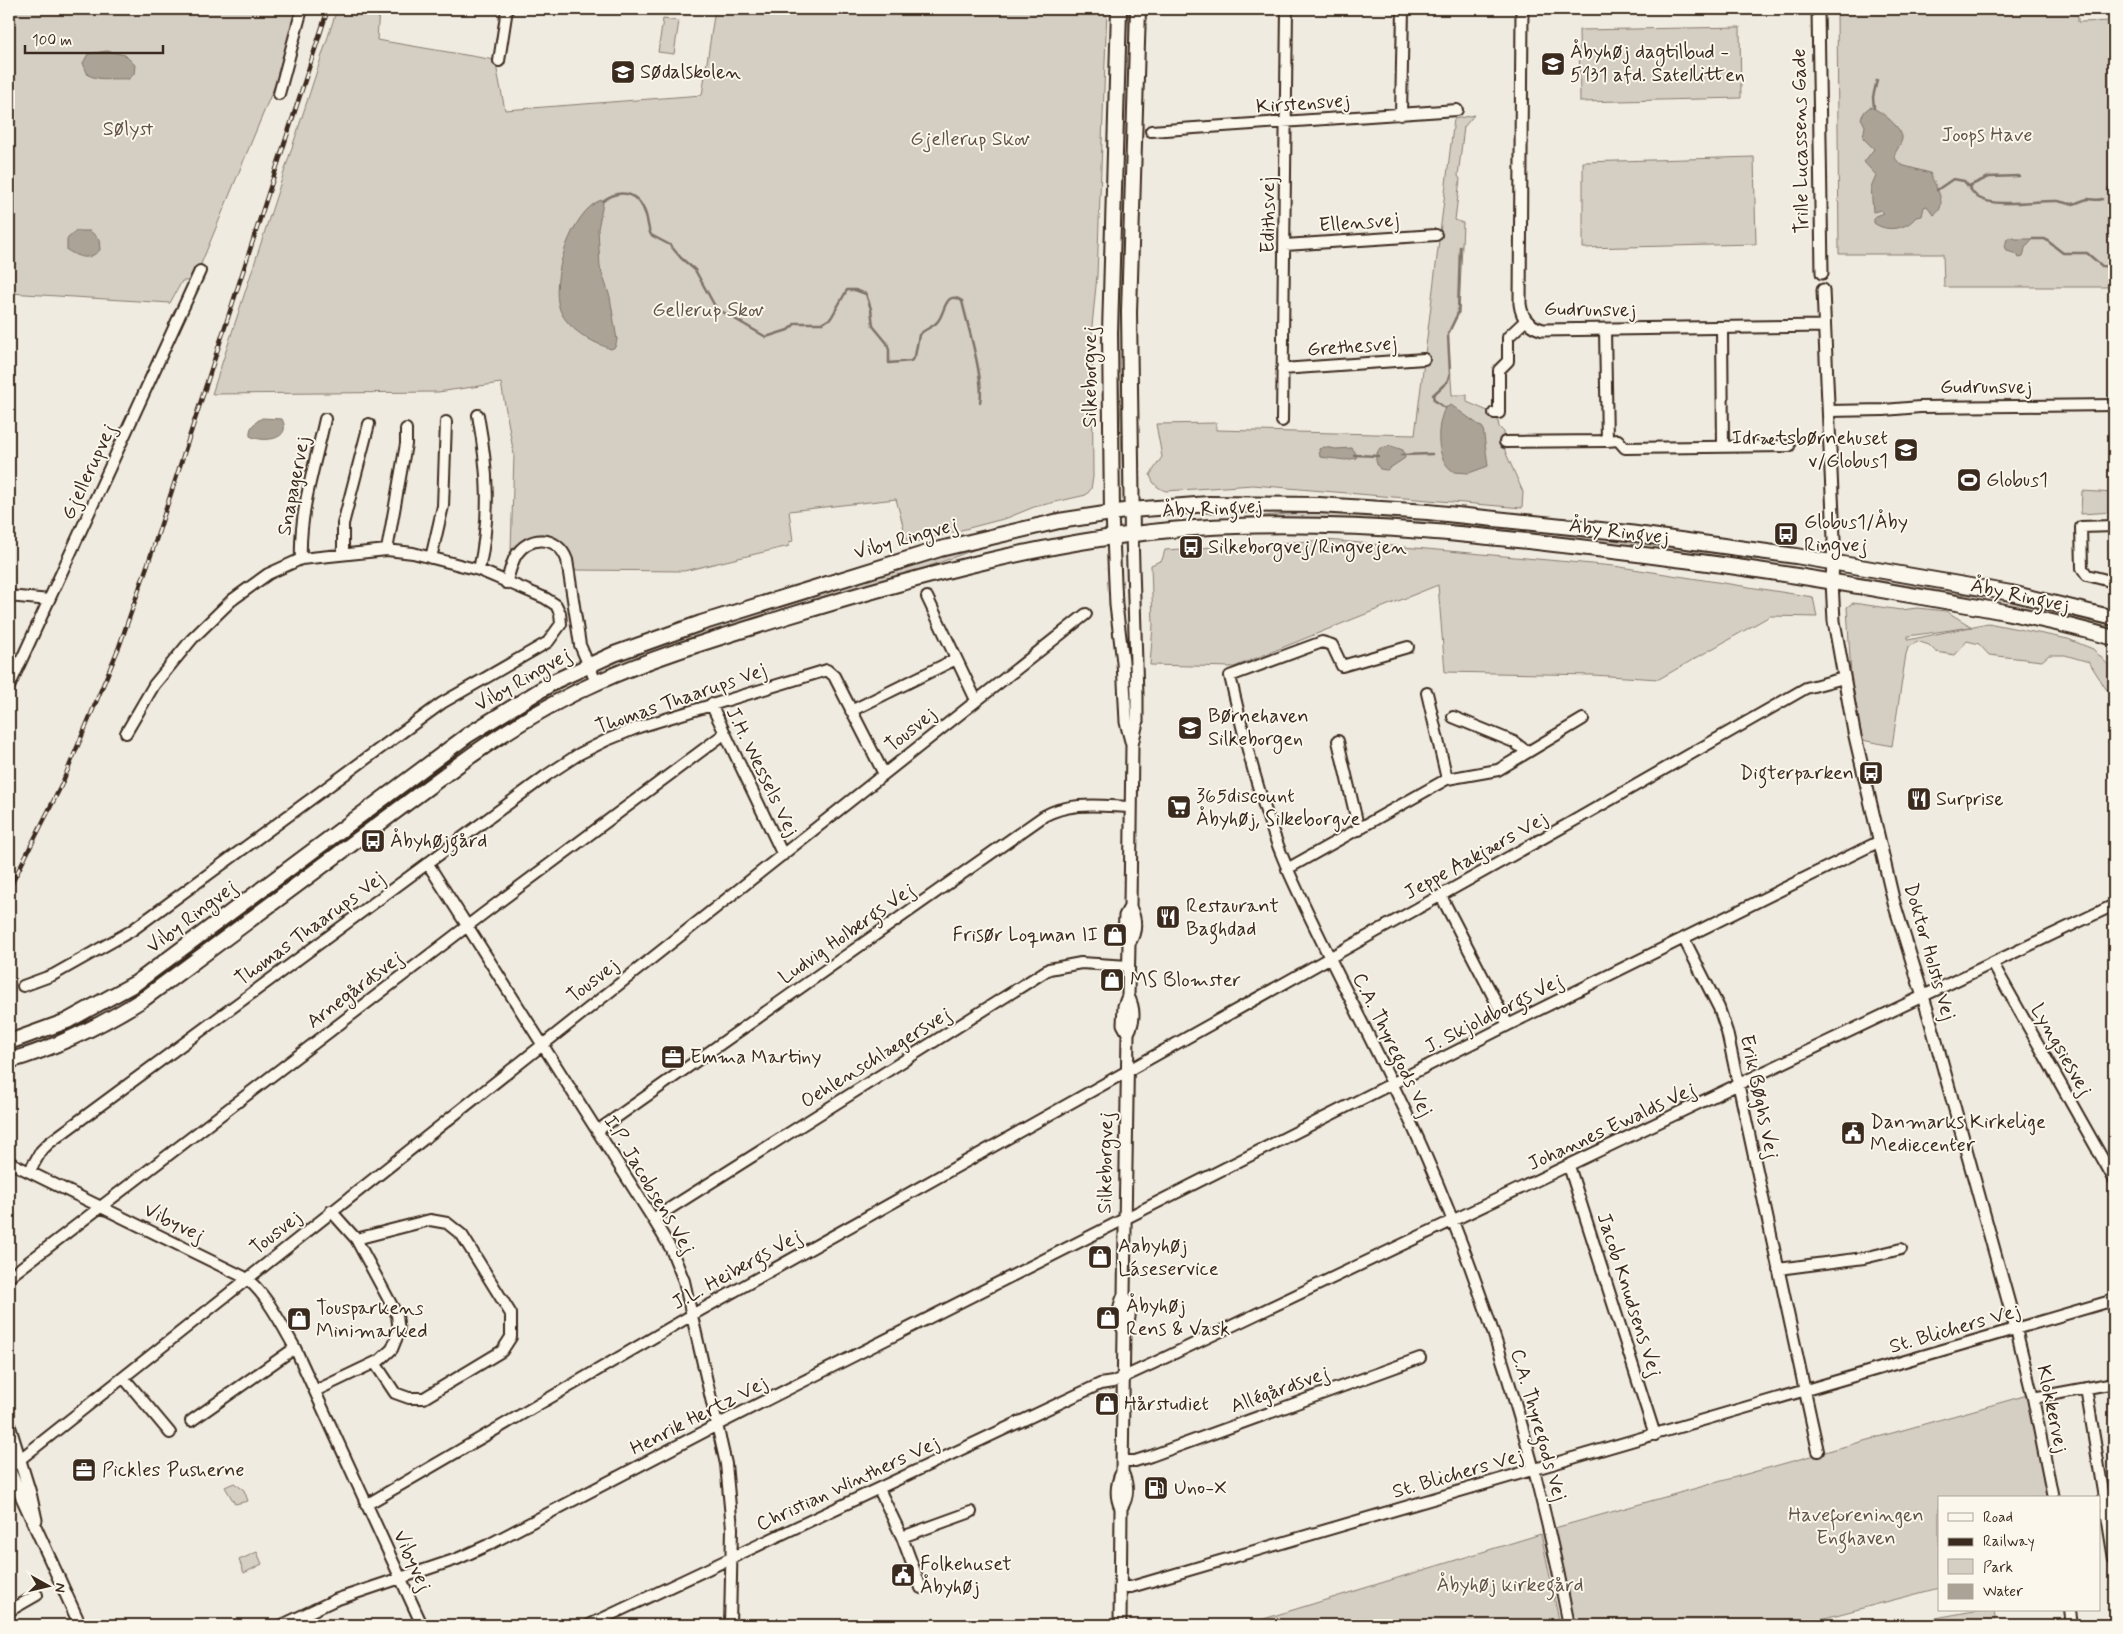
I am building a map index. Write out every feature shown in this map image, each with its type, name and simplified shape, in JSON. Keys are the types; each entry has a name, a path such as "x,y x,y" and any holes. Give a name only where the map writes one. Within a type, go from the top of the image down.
{"main road":[{"name":"Silkeborgvej","path":"1112,512 1110,333 1119,9"},
{"name":"Silkeborgvej","path":"1132,534 1129,312 1138,9"},
{"name":"Åby Ringvej","path":"1131,510 1209,504 1258,503 1418,511 1620,532 1833,562 2010,593 2114,618"},
{"name":"Viby Ringvej","path":"9,1042 42,1031 90,1010 136,983 468,735 530,695 588,666 686,628 922,555 1013,531 1131,510"},
{"name":"Åby Ringvej","path":"1113,537 1196,528 1256,526 1317,526 1426,532 1645,555 1832,581 2007,612 2114,638"},
{"name":"Viby Ringvej","path":"9,1061 99,1026 145,998 479,750 538,712 596,682 697,645 910,580 1002,556 1113,537"}],"street":[{"path":"279,94 302,9"},
{"path":"499,61 507,9"},
{"name":"Edithsvej","path":"1282,421 1287,9"},
{"path":"1401,115 1403,9"},
{"name":"Gudrunsvej","path":"1514,9 1521,65"},
{"name":"Gudrunsvej","path":"1522,9 1520,304 1525,321 1534,328 1543,330 1824,326"},
{"name":"Trille Lucassens Gade","path":"1818,9 1822,273"},
{"name":"Kirstensvej","path":"1151,131 1457,110"},
{"name":"Ellensvej","path":"1285,245 1436,235"},
{"name":"Gjellerupvej","path":"9,687 13,668 49,600 200,271"},
{"path":"1822,290 1833,562"},
{"path":"1494,413 1499,413 1499,370 1508,361 1508,337 1525,321"},
{"path":"1722,328 1723,447"},
{"path":"1605,330 1607,441"},
{"name":"Grethesvej","path":"1282,369 1424,359"},
{"name":"Gudrunsvej","path":"1828,411 1884,410 1920,406 2114,405"},
{"path":"478,415 485,454 488,489 485,542 479,570"},
{"name":"Snapagervej","path":"301,559 300,536 302,519 325,419"},
{"path":"431,558 443,506 446,422"},
{"path":"343,554 343,524 369,424"},
{"path":"387,550 406,444 406,429"},
{"path":"1505,442 1618,440 1625,448 1789,446"},
{"name":"Silkeborgvej","path":"1112,512 1116,605 1123,662 1126,722 1132,745"},
{"path":"2114,526 2081,527 2082,568 2087,575 2114,582"},
{"name":"Silkeborgvej","path":"1120,1625 1121,1508 1127,1500 1127,1482 1122,1467 1124,1331 1129,1322 1129,1304 1124,1294 1127,1071 1128,1032 1133,1024 1134,1006 1128,996 1129,943 1124,934 1125,916 1130,907 1132,745 1137,722 1138,696 1132,534"},
{"path":"506,584 515,557 528,543 535,540 548,540 561,548 567,560 580,645 596,682"},
{"path":"23,986 53,975 138,926 442,703 548,642 560,624 560,612 556,605 538,595 506,584 479,570 413,553 387,550 301,559 268,574 232,600 192,639 154,685 126,733"},
{"name":"Doktor Holsts Vej","path":"1833,562 1834,621 1878,842 2016,1329"},
{"path":"9,596 49,600"},
{"path":"927,597 976,700"},
{"name":"Tousvej","path":"9,1468 1086,614"},
{"name":"C.A. Thyregods Vej","path":"1408,647 1342,666 1332,645 1322,642 1230,676 1245,743 1287,869 1424,1152 1454,1221 1494,1338 1535,1470 1551,1533 1569,1625"},
{"path":"852,711 956,659"},
{"name":"Thomas Thaarups Vej","path":"29,1172 41,1151 49,1143 579,754 615,736 711,704 827,670 834,676 884,774"},
{"name":"Jeppe Aakjærs Vej","path":"1127,1071 1441,896 1806,688 1844,678"},
{"path":"1427,693 1447,779"},
{"name":"J.H. Wessels Vej","path":"711,704 782,855"},
{"path":"1453,716 1514,742 1527,752"},
{"path":"1287,869 1447,779 1498,770 1583,719"},
{"name":"Arnegårdsvej","path":"9,1277 467,926 724,734"},
{"path":"1338,740 1359,830"},
{"name":"Ludvig Holbergs Vej","path":"597,1131 1044,816 1059,809 1075,805 1131,806"},
{"name":"J. Skjoldborgs Vej","path":"1125,1219 1508,1025 1684,940 1878,842"},
{"name":"I.P. Jacobsens Vej","path":"428,864 653,1219 674,1257 684,1281 729,1488 732,1558 730,1625"},
{"path":"1441,896 1508,1025"},
{"name":"Johannes Ewalds Vej","path":"1123,1378 2114,905"},
{"name":"Erik Bøghs Vej","path":"1684,940 1724,1020 1805,1391"},
{"name":"Oehlenschlægersvej","path":"653,1219 1049,969 1081,964 1129,966"},
{"name":"Lyngsiesvej","path":"1993,964 2114,1179"},
{"path":"9,1047 42,1031"},
{"name":"J.L. Heibergs Vej","path":"366,1505 692,1315 1127,1071"},
{"name":"Vibyvej","path":"9,1162 247,1278 264,1298 295,1348 422,1625"},
{"name":"Jacob Knudsens Vej","path":"1570,1166 1655,1435"},
{"path":"315,1391 375,1363 392,1349 398,1340 399,1324 397,1316 356,1239 331,1211"},
{"name":"Henrik Hertz Vej","path":"282,1625 336,1600 457,1559 488,1545 717,1426 1125,1219"},
{"path":"356,1239 430,1220 447,1224 462,1235 511,1314 511,1337 502,1351 424,1398 409,1398 395,1393 375,1363"},
{"path":"1778,1270 1864,1258 1901,1249"},
{"name":"St. Blichers Vej","path":"1120,1587 1131,1588 2114,1300"},
{"name":"Klokkervej","path":"2016,1329 2033,1398 2053,1496"},
{"path":"191,1421 295,1348"},
{"name":"Allégårdsvej","path":"1122,1467 1420,1358"},
{"path":"124,1378 170,1433"},
{"name":"Christian Winthers Vej","path":"589,1625 1093,1387 1123,1378"},
{"path":"2033,1398 2114,1383"},
{"path":"2086,1388 2114,1559"},
{"path":"1805,1391 1818,1451"},
{"path":"9,1425 30,1493 40,1536"},
{"path":"9,1468 20,1497 40,1536 80,1625"},
{"path":"879,1488 902,1536 921,1588"},
{"path":"902,1536 971,1512"},
{"path":"9,1611 36,1595"},
{"path":"2069,1612 2071,1625"}],"green space":[{"name":"Sølyst","path":"9,9 297,9 280,78 277,80 194,281 182,281 170,303 9,293"},
{"name":"Gjellerup Skov","path":"337,9 379,9 377,40 495,60 505,110 702,95 715,9 1107,9 1097,276 1092,326 1093,477 1091,489 1086,495 1034,507 1007,518 908,544 896,499 789,511 793,541 789,542 789,546 684,571 574,570 565,546 553,536 545,534 536,535 525,539 511,550 514,455 501,383 438,392 212,394"},
{"path":"1125,9 1128,9 1131,61 1123,361 1125,487 1123,487 1120,397 1116,352"},
{"name":"Joops Have","path":"1837,9 2078,9 2078,22 2114,21 2114,287 1944,287 1943,254 1839,254"},
{"path":"663,19 679,21 674,54 658,52"},
{"path":"1740,27 1741,98 1580,102 1579,30"},
{"path":"1474,115 1464,127 1458,176 1460,179 1455,220 1463,223 1459,313 1448,335 1452,395 1467,395 1467,402 1497,415 1499,427 1504,432 1505,451 1523,492 1522,508 1253,485 1166,491 1158,487 1150,475 1162,457 1156,424 1216,423 1216,430 1415,435 1454,119"},
{"path":"1754,157 1756,244 1583,248 1583,162"},
{"path":"2082,491 2114,493 2114,512 2081,514"},
{"path":"1323,511 1445,520 1567,533 1809,564 1809,566 1758,559 1709,558 1551,538 1155,525"},
{"path":"1088,522 1088,524 1029,535 979,548 908,574 613,669 609,663 748,615 896,570 991,543"},
{"path":"1327,540 1614,566 1813,597 1817,617 1770,616 1659,679 1592,675 1445,672 1438,585 1234,667 1150,665 1153,625 1151,565 1162,560 1165,550"},
{"path":"1857,577 1958,594 2021,600 2114,624 2114,632 2008,605 1857,580"},
{"path":"1853,603 1901,610 1917,608 1946,611 1971,627 1988,623 2068,639 2093,649 2114,671 2114,693 2106,689 2089,662 2065,655 2049,655 2042,661 1989,655 1979,644 1967,641 1955,655 1936,652 1929,645 1917,641 1908,648 1906,654 1892,746 1862,740 1851,676 1847,607","holes":["1964,628 1908,640 1908,636"]},
{"path":"571,680 572,682 506,720 142,993 130,1000 163,976 188,953 456,750 522,707"},
{"path":"102,1015 70,1033 9,1055 9,1052 49,1038"},
{"name":"Haveforeningen Enghaven","path":"2031,1394 2052,1496 1938,1496 1938,1588 1798,1625 1570,1625 1551,1529"},
{"path":"234,1483 244,1490 248,1501 235,1504 225,1487"},
{"name":"Åbyhøj kirkegård","path":"1541,1534 1560,1625 1244,1625"},
{"path":"257,1552 262,1564 244,1573 239,1560"},
{"path":"1968,1612 1994,1612 1996,1625 1898,1625"}],"water":[{"path":"107,51 125,55 135,65 134,74 129,79 103,79 88,75 83,63 88,54"},
{"path":"1870,107 1885,115 1902,135 1894,157 1901,165 1930,173 1941,200 1939,211 1934,215 1927,206 1924,207 1922,216 1916,217 1907,225 1901,227 1884,228 1874,223 1874,217 1884,213 1881,210 1873,212 1871,187 1876,175 1864,162 1874,149 1863,138 1865,126 1861,118"},
{"path":"601,200 603,203 598,229 600,267 610,297 617,340 615,347 611,349 596,343 575,330 560,310 557,298 560,266 572,232 580,218 590,207"},
{"path":"76,231 90,231 99,239 100,250 92,256 84,257 67,250 67,239"},
{"path":"2011,237 2016,239 2032,239 2025,248 2023,257 2019,258 2017,254 2007,251 2005,246 2007,239"},
{"path":"1451,405 1483,428 1488,466 1469,473 1454,472 1443,459 1439,442 1440,424 1445,408"},
{"path":"262,418 282,419 283,432 275,438 269,439 250,436 250,430"},
{"path":"1391,446 1403,450 1405,458 1387,470 1380,469 1376,461 1377,453 1380,448"},
{"path":"1324,447 1336,449 1352,448 1357,455 1356,458 1346,460 1320,457 1319,449"}],"waterway":[{"path":"1874,108 1873,97 1877,80"},
{"path":"1969,186 1989,177 2019,176"},
{"path":"1937,190 1953,179 1964,181 1979,198 1996,203 2058,201 2073,204 2088,199 2102,199"},
{"path":"603,201 616,194 623,193 634,197 643,208 651,235 670,245 695,270 716,308 766,337 788,330 796,323 823,323 831,318 847,290 855,290 866,294 871,309 873,326 887,343 889,363 911,361 915,356 919,335 936,323 949,300 956,298 962,301 978,367 981,393 980,402"},
{"path":"2032,239 2045,239 2063,253 2087,253 2102,266 2114,267"},
{"path":"1445,408 1434,400 1433,395 1447,382 1450,374 1448,334 1458,313 1460,247"},
{"path":"1401,455 1432,454"},
{"path":"1354,455 1378,456"}],"railway":[{"path":"9,889 61,786 119,647 152,552 328,9"}],"place":[{"name":"Åbyhøj dagtilbud - 5131 afd. Satellitten","path":"1553,64"},
{"name":"Sødalskolen","path":"623,72"},
{"name":"Idrætsbørnehuset v/Globus1","path":"1906,450"},
{"name":"Globus1","path":"1969,480"},
{"name":"Globus1/Åby Ringvej","path":"1786,534"},
{"name":"Silkeborgvej/Ringvejen","path":"1191,547"},
{"name":"Børnehaven Silkeborgen","path":"1190,728"},
{"name":"Digterparken","path":"1871,773"},
{"name":"Surprise","path":"1919,799"},
{"name":"365discount Åbyhøj, Silkeborgve","path":"1179,807"},
{"name":"Åbyhøjgård","path":"373,841"},
{"name":"Restaurant Baghdad","path":"1168,917"},
{"name":"Frisør Loqman II","path":"1115,935"},
{"name":"MS Blomster","path":"1112,980"},
{"name":"Emma Martiny","path":"673,1057"},
{"name":"Danmarks Kirkelige Mediecenter","path":"1853,1133"},
{"name":"Aabyhøj Láseservice","path":"1100,1257"},
{"name":"Åbyhøj Rens & Vask","path":"1108,1318"},
{"name":"Tousparkens Minimarked","path":"299,1319"},
{"name":"Hårstudiet","path":"1107,1404"},
{"name":"Pickles Pusherne","path":"84,1470"},
{"name":"Uno-X","path":"1156,1488"},
{"name":"Folkehuset Åbyhøj","path":"903,1575"}],"park label":[{"name":"Gellerup Skov","path":"708,310"}]}
